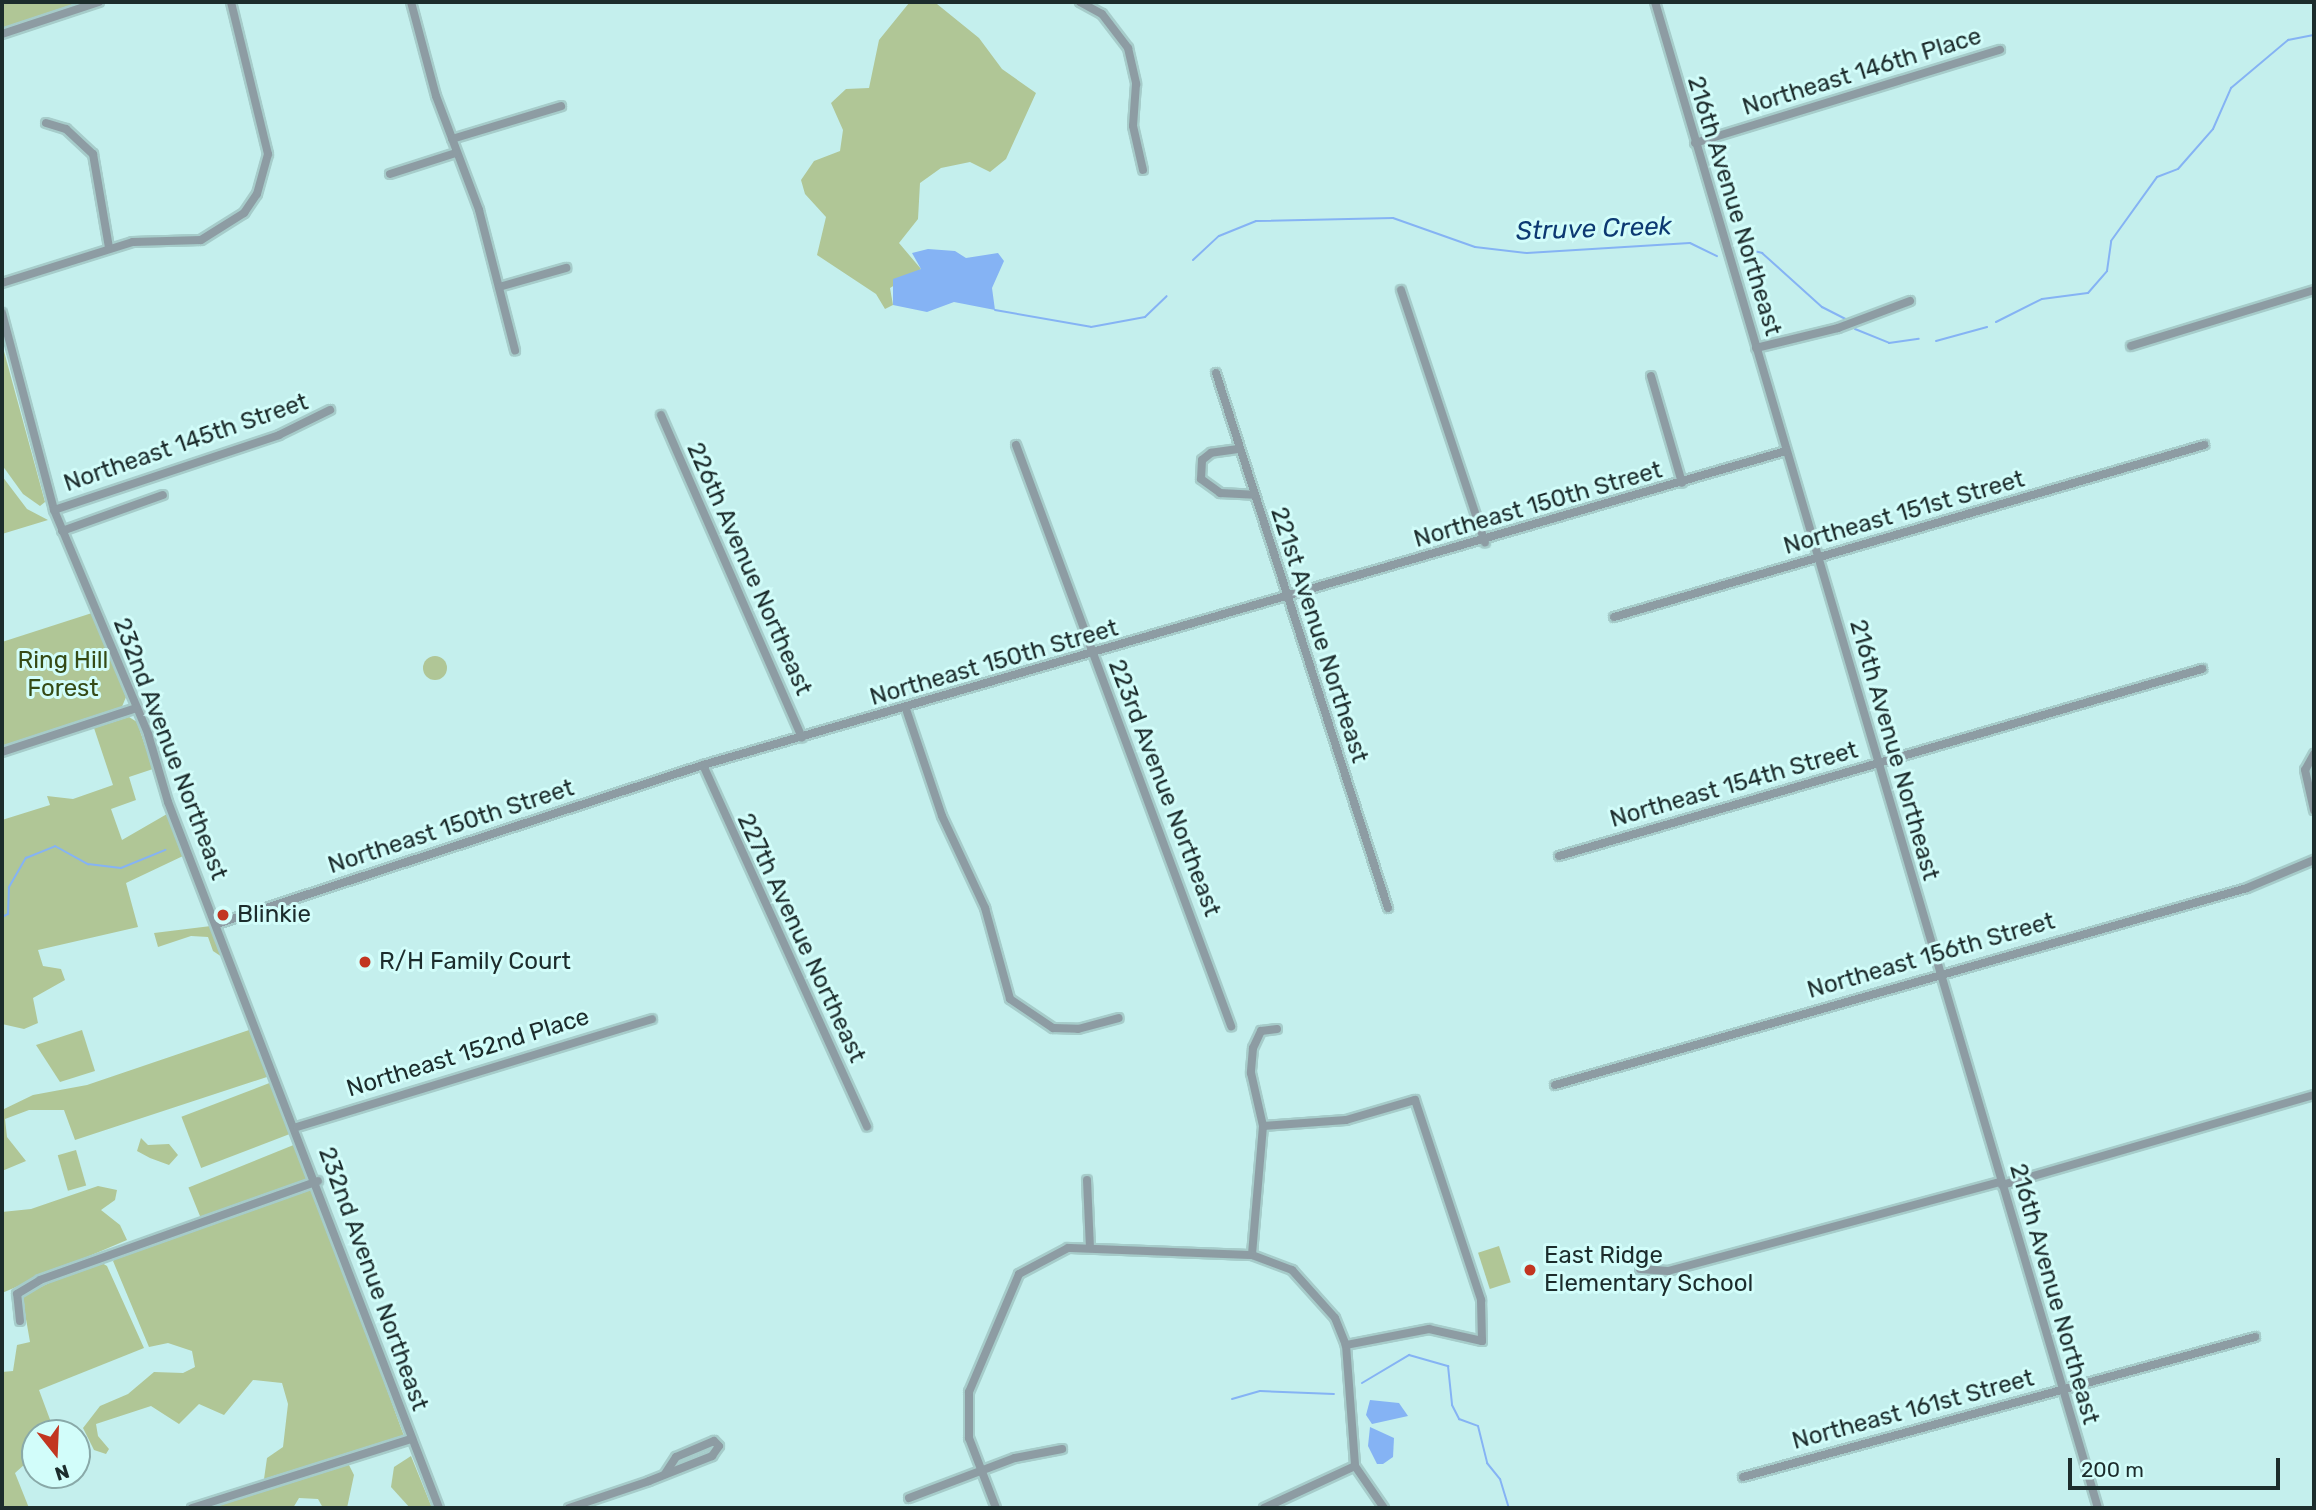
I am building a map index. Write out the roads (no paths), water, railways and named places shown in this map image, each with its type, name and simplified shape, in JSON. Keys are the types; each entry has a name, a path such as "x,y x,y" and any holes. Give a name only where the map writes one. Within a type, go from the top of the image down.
{"street":[{"path":"2,34 99,2"},
{"path":"2,283 109,248 150,240 201,240 223,230 244,214 264,175 264,132 231,2"},
{"path":"411,2 456,153 479,211 516,350"},
{"name":"216th Avenue Northeast","path":"1655,2 2098,1508"},
{"path":"1083,3 1113,25 1128,48 1136,84 1133,126 1143,170"},
{"name":"Northeast 146th Place","path":"1695,143 2000,50"},
{"path":"452,139 561,106"},
{"path":"46,123 66,129 93,154 109,248"},
{"path":"390,174 456,153"},
{"path":"499,287 566,268"},
{"path":"2131,345 2314,289"},
{"path":"1401,290 1485,542"},
{"path":"1756,348 1838,328 1910,301"},
{"name":"232nd Avenue Northeast","path":"2,313 54,510 137,708 217,924 318,1181 411,1439 439,1508"},
{"name":"221st Avenue Northeast","path":"1216,373 1238,449 1289,596 1388,908"},
{"path":"1651,376 1682,483"},
{"name":"Northeast 145th Street","path":"54,510 279,435 330,410"},
{"name":"226th Avenue Northeast","path":"661,415 802,738"},
{"name":"Northeast 151st Street","path":"1614,617 2204,445"},
{"name":"223rd Avenue Northeast","path":"1016,446 1231,1026"},
{"path":"1238,449 1211,453 1202,460 1202,479 1220,493 1254,495"},
{"name":"Northeast 150th Street","path":"217,924 703,765 1485,542 1786,451"},
{"path":"62,531 163,495"},
{"name":"Northeast 154th Street","path":"1559,856 2203,669"},
{"path":"2,752 137,708"},
{"path":"906,709 933,795 985,908 1010,999 1053,1028 1078,1029 1119,1018"},
{"path":"2314,754 2306,761 2314,810"},
{"name":"227th Avenue Northeast","path":"703,765 867,1126"},
{"name":"Northeast 156th Street","path":"1556,1085 2247,888 2314,860"},
{"name":"Northeast 152nd Place","path":"297,1127 652,1019"},
{"path":"1252,1255 1263,1126 1251,1073 1253,1048 1261,1031 1277,1029"},
{"path":"1640,1269 1668,1271 2002,1183 2314,1095"},
{"path":"1263,1126 1346,1120 1415,1100 1481,1300 1482,1342 1429,1329 1346,1345"},
{"path":"1087,1180 1090,1248"},
{"path":"20,1321 17,1294 40,1280 318,1181"},
{"path":"996,1508 981,1471 966,1420 969,1392 1018,1274 1050,1253 1090,1248 1252,1255 1293,1270 1311,1285 1335,1318 1346,1345 1355,1466 1384,1508"},
{"name":"Northeast 161st Street","path":"1743,1476 2255,1338"},
{"path":"192,1508 411,1439"},
{"path":"569,1508 665,1474 718,1452 719,1446 714,1441 676,1457 665,1474"},
{"path":"909,1498 981,1471 1062,1449"},
{"path":"1264,1508 1355,1466"}],"water":[{"path":"928,249 955,251 966,258 998,253 1004,261 992,288 995,310 954,302 927,312 893,305 893,279 921,269 912,253"},
{"path":"1370,1400 1399,1403 1408,1416 1372,1424 1366,1415"},
{"path":"1370,1427 1394,1438 1393,1457 1383,1464 1377,1464 1368,1446"}],"waterway":[{"name":"Struve Creek","path":"1996,322 2042,299 2088,293 2107,271 2111,241 2157,177 2178,169 2213,129 2231,88 2288,40 2314,35"},
{"name":"Struve Creek","path":"1193,260 1219,236 1256,221 1393,218 1475,247 1527,253 1690,243 1717,256"},
{"name":"Struve Creek","path":"1742,248 1762,253 1822,307 1846,319"},
{"name":"Struve Creek","path":"995,310 1091,327 1145,317 1167,296"},
{"name":"Struve Creek","path":"1936,341 1987,327"},
{"name":"Struve Creek","path":"1855,329 1889,343 1919,339"},
{"path":"2,917 8,914 9,887 26,858 55,846 88,864 121,868 165,850"},
{"path":"1362,1383 1409,1355 1448,1366 1452,1405 1459,1419 1478,1426 1487,1463 1500,1479 1509,1508"},
{"path":"1232,1399 1260,1391 1334,1394"}],"place":[{"name":"Blinkie","path":"223,915"},
{"name":"R/H Family Court","path":"365,962"},
{"name":"East Ridge Elementary School","path":"1530,1270"}],"park label":[{"name":"Ring Hill Forest","path":"63,675"}]}
